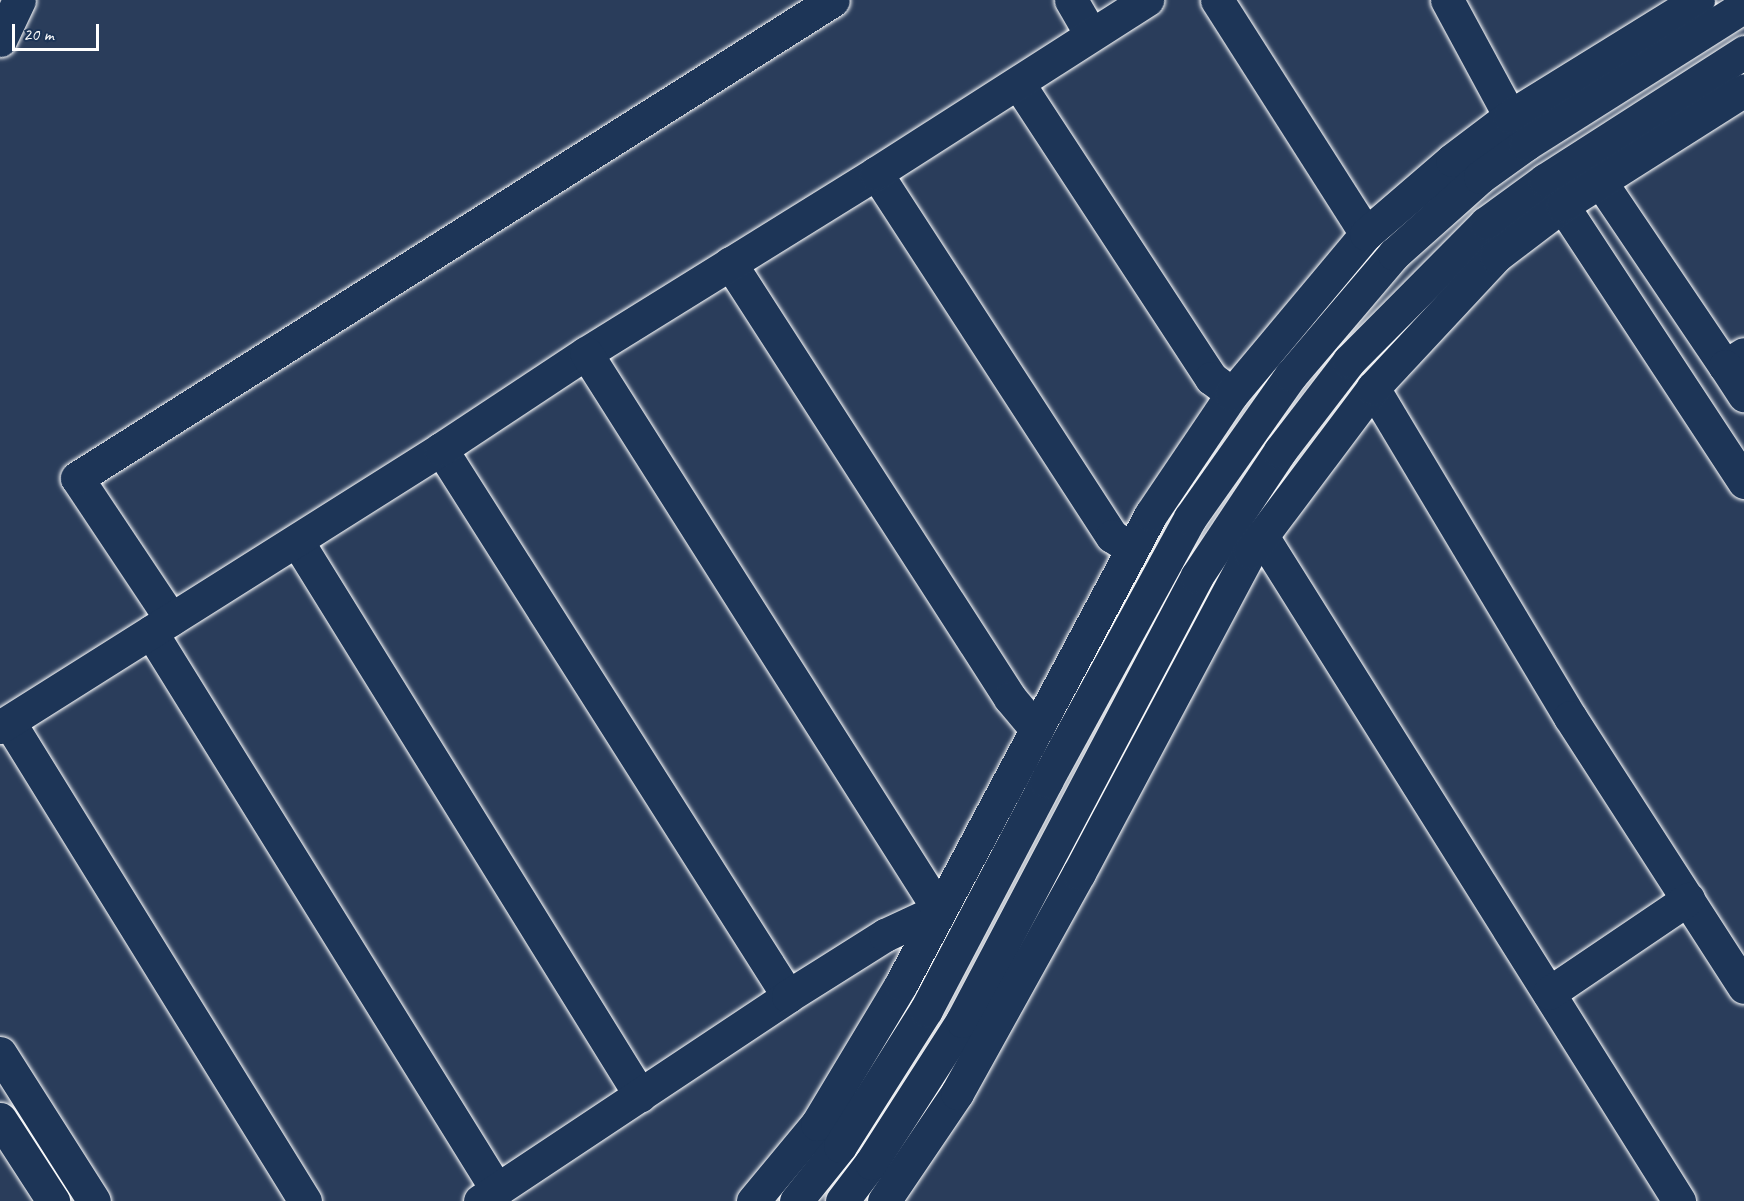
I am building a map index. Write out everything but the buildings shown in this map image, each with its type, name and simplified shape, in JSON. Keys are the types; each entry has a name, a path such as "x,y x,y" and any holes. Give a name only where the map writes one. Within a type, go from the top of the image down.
{"street":[{"path":"0,40 19,0"},
{"path":"833,0 77,478 489,1196 788,996 885,935 939,910"},
{"path":"1071,0 1091,34"},
{"path":"305,1201 5,725 441,449 586,353 1018,84 1091,34 1147,0"},
{"path":"1217,0 1366,234"},
{"path":"1447,0 1554,192 1744,482"},
{"path":"796,1201 840,1146 926,1010 1046,781 1190,518 1291,375 1394,254 1480,177 1518,130 1698,0"},
{"path":"753,1201 818,1124 901,984 1151,514 1232,394 1366,234 1452,160 1518,130 1744,6"},
{"path":"884,1201 957,1093 1079,873 1250,552 1373,388 1554,192 1744,52"},
{"path":"1018,84 1211,378 1232,394"},
{"path":"842,1201 871,1163 962,1021 1197,576 1280,451 1349,361 1409,298 1486,223 1554,192 1600,181 1744,90"},
{"path":"876,173 1112,537 1132,549"},
{"path":"1600,181 1735,360 1744,395"},
{"path":"730,263 1010,698 1036,729"},
{"path":"586,353 939,910"},
{"path":"1373,388 1570,717 1744,987"},
{"path":"441,449 788,996"},
{"path":"1262,536 1679,1201"},
{"path":"297,541 640,1095"},
{"path":"1549,993 1688,899"},
{"path":"0,1053 94,1201"},
{"path":"0,1119 53,1201"}]}
